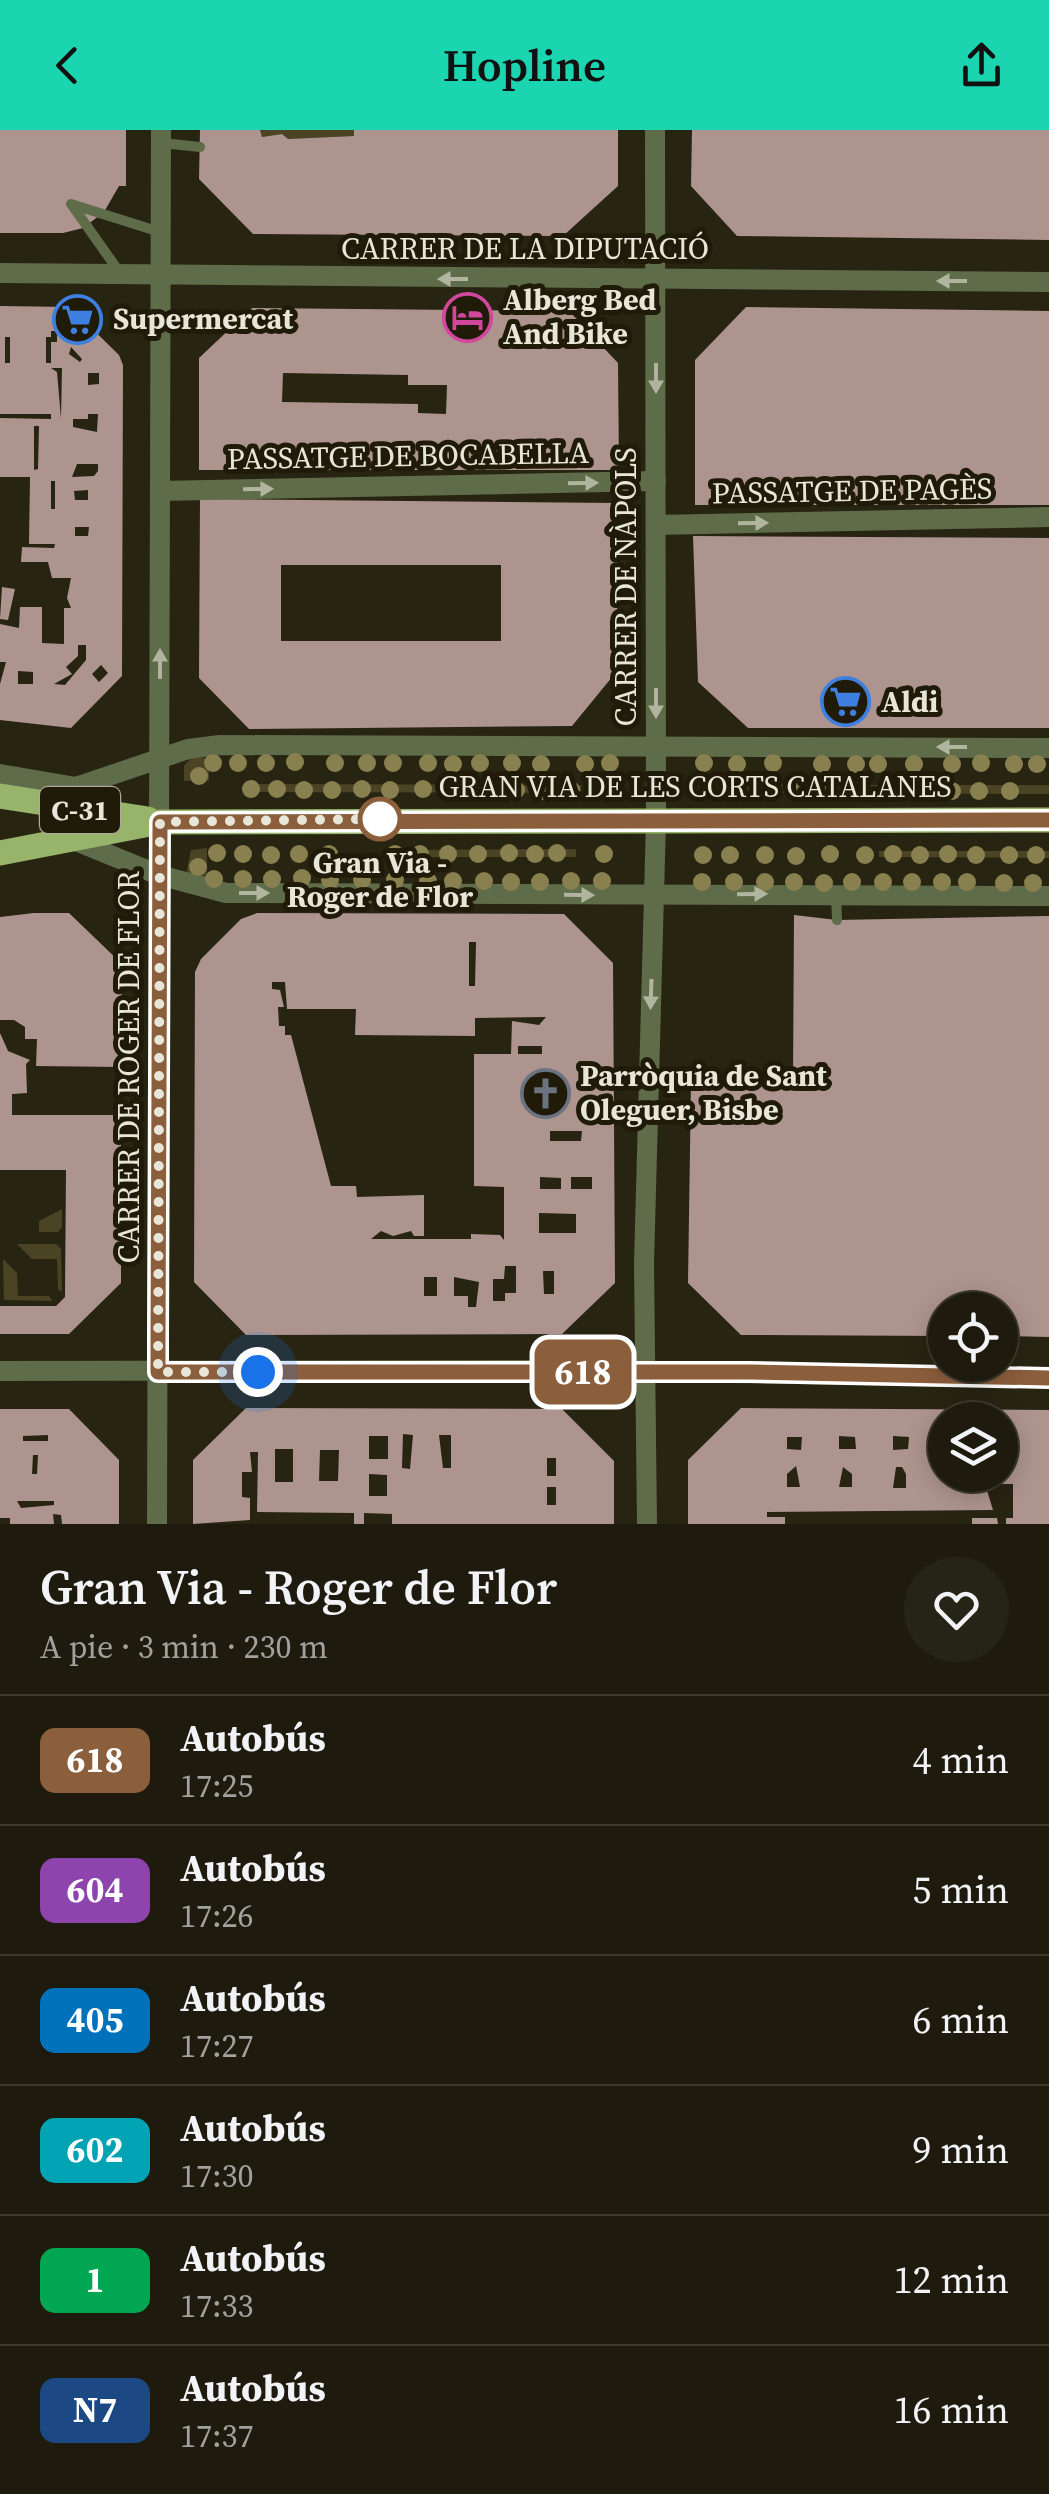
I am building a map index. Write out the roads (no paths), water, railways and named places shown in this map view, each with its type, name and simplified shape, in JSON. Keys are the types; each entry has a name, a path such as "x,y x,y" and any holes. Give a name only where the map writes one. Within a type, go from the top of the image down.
{"main road":[{"name":"GRAN VIA DE LES CORTS CATALANES","path":"0,796 160,822 1049,820"},
{"name":"GRAN VIA DE LES CORTS CATALANES","path":"0,853 160,822"}],"street":[{"name":"CARRER DE NÀPOLS","path":"647,1524 644,1264 656,821 655,130"},
{"name":"CARRER DE ROGER DE FLOR","path":"157,1524 161,136"},
{"name":"CARRER DE LA DIPUTACIÓ","path":"0,273 161,278 1049,282"},
{"name":"PASSATGE DE BOCABELLA","path":"160,491 656,481"},
{"name":"PASSATGE DE PAGÈS","path":"656,525 1049,517"},
{"path":"0,774 76,787 160,762 188,749 220,745 1049,748"},
{"path":"68,838 159,875 226,893 1049,896"},
{"path":"0,1371 551,1370 646,1375 750,1372 1049,1378"}],"lane":[{"path":"161,136 200,147"},
{"path":"123,277 71,204 161,232"},
{"path":"836,894 837,920"}],"place":[{"name":"Alberg Bed And Bike","path":"468,317"},
{"name":"Supermercat","path":"78,319"},
{"name":"Aldi","path":"846,702"},
{"name":"Gran Via - Roger de Flor","path":"380,819"},
{"name":"Parròquia de Sant Oleguer, Bisbe","path":"545,1093"}]}
